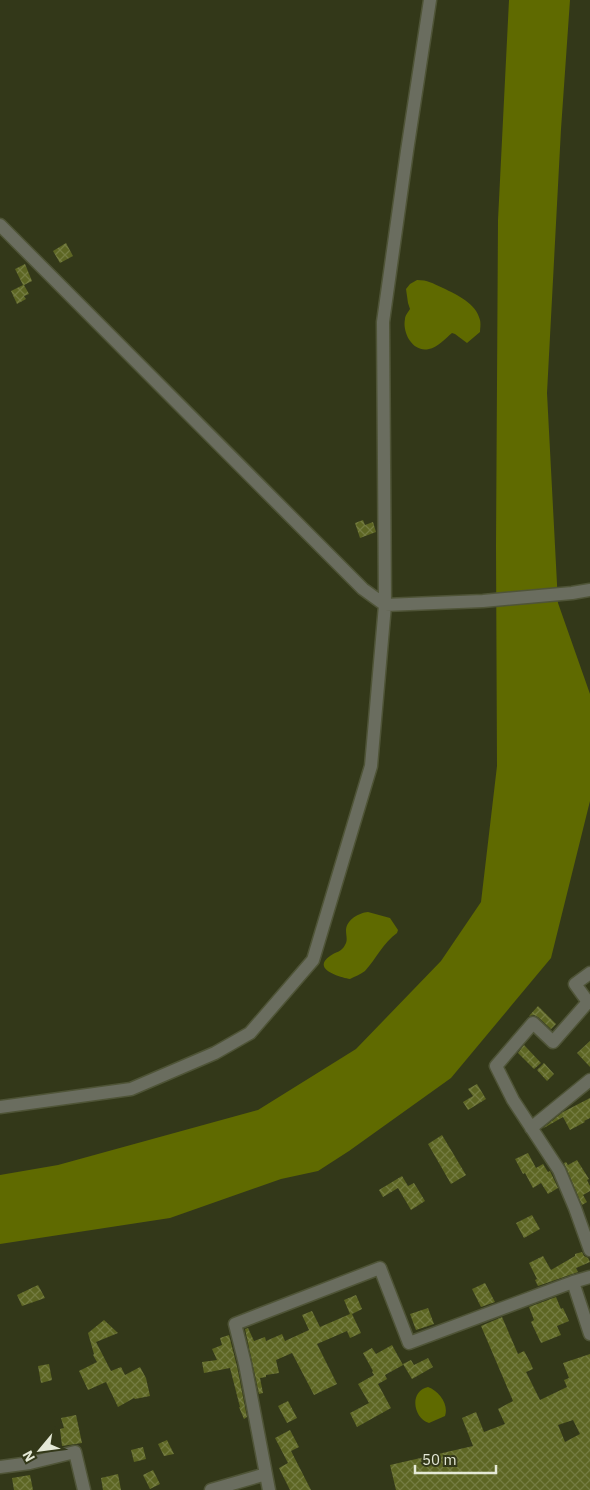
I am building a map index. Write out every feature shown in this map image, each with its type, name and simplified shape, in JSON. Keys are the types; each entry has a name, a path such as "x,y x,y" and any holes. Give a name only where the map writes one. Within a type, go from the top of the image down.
{"street":[{"path":"0,1107 131,1089 215,1053 250,1033 313,960 371,766 385,605 383,322 430,0"},
{"path":"0,225 362,589 385,605 483,601 590,590"},
{"path":"590,973 575,984 588,1002 553,1042 532,1023 496,1066 513,1100 559,1170 590,1250"},
{"path":"531,1128 590,1080"},
{"path":"269,1490 245,1364 235,1324 380,1268 409,1342 590,1277"},
{"path":"572,1282 590,1334"},
{"path":"0,1467 30,1463 75,1452 84,1490"},
{"path":"211,1490 266,1474"}],"shaded area":[{"path":"509,0 570,0 547,393 558,603 590,694 590,801 551,958 451,1078 318,1171 281,1179 170,1218 0,1244 0,1175 58,1165 258,1110 356,1049 441,961 481,902 497,766 498,220"},
{"path":"417,280 433,283 470,304 478,314 480,332 467,343 452,333 432,348 423,349 414,345 405,330 405,318 410,309 406,289"},
{"path":"368,912 390,918 398,930 397,933 388,941 362,973 350,979 329,972 325,968 325,961 344,947 347,926 357,915"},
{"path":"428,1387 442,1398 446,1407 445,1416 429,1423 419,1416 415,1405 418,1394 422,1389"}],"building":[{"path":"66,243 73,256 60,263 53,251"},
{"path":"25,264 32,281 24,285 29,294 24,296 26,299 17,304 11,291 23,285 15,269"},
{"path":"363,520 365,525 373,522 376,532 360,538 355,523"},
{"path":"538,1006 556,1024 551,1029 538,1017 534,1015 529,1016"},
{"path":"590,1041 590,1067 577,1053"},
{"path":"524,1045 541,1063 534,1069 518,1053"},
{"path":"544,1063 554,1074 547,1081 537,1070"},
{"path":"477,1084 486,1099 468,1110 463,1102 473,1096 468,1089"},
{"path":"590,1098 590,1118 585,1122 570,1130 563,1117 542,1129 563,1112"},
{"path":"442,1135 466,1175 451,1184 428,1144"},
{"path":"528,1153 536,1168 543,1164 548,1172 550,1171 558,1188 548,1194 541,1183 533,1188 515,1159"},
{"path":"577,1160 589,1179 587,1180 590,1186 590,1191 583,1195 587,1202 582,1205 564,1163 566,1162 568,1165"},
{"path":"402,1176 408,1186 414,1183 425,1201 411,1210 398,1188 383,1197 379,1190"},
{"path":"532,1215 540,1229 524,1238 516,1223"},
{"path":"582,1252 590,1262 576,1268 578,1272 538,1286 535,1280 537,1279 529,1263 543,1256 551,1270 575,1256 575,1254"},
{"path":"485,1283 495,1302 481,1307 472,1289"},
{"path":"38,1285 45,1298 22,1306 17,1295"},
{"path":"356,1295 362,1309 352,1314 361,1333 350,1338 347,1331 317,1344 337,1384 314,1395 292,1353 276,1360 279,1373 260,1378 263,1393 259,1394 245,1329 248,1328 254,1341 265,1337 266,1341 282,1334 285,1341 309,1330 302,1315 312,1311 320,1327 350,1314 344,1300"},
{"path":"556,1297 569,1321 557,1326 561,1335 541,1343 531,1322 534,1320 529,1307"},
{"path":"428,1308 434,1324 416,1330 410,1314"},
{"path":"502,1317 518,1354 524,1351 530,1362 533,1369 526,1372 540,1400 567,1387 564,1380 569,1378 563,1363 590,1354 590,1490 396,1490 390,1465 473,1446 462,1418 476,1412 484,1432 505,1424 498,1409 513,1401 481,1326","holes":["573,1420 580,1434 565,1442 558,1425"]},
{"path":"104,1320 118,1333 96,1342 111,1371 121,1367 125,1375 140,1367 146,1378 150,1396 134,1398 118,1407 106,1382 88,1390 79,1371 97,1362 93,1355 88,1333"},
{"path":"229,1335 247,1417 244,1419 239,1407 230,1368 204,1373 202,1362 217,1360 212,1349 222,1345 220,1338"},
{"path":"392,1345 403,1365 385,1375 387,1379 378,1384 391,1408 357,1427 350,1413 369,1403 358,1384 374,1375 363,1353 372,1348 376,1354"},
{"path":"428,1358 433,1367 412,1379 403,1364 411,1360 414,1365"},
{"path":"49,1364 52,1380 41,1383 38,1366"},
{"path":"288,1401 297,1418 287,1423 278,1406"},
{"path":"76,1415 82,1443 62,1446 60,1429 64,1428 61,1418"},
{"path":"290,1430 299,1447 291,1451 311,1490 290,1490 279,1468 288,1463 275,1438"},
{"path":"167,1440 174,1454 164,1456 158,1444"},
{"path":"143,1447 146,1459 134,1462 131,1450"},
{"path":"153,1470 160,1484 150,1489 143,1475"},
{"path":"118,1474 121,1490 103,1490 101,1478"},
{"path":"30,1475 33,1490 14,1490 12,1478"}]}
